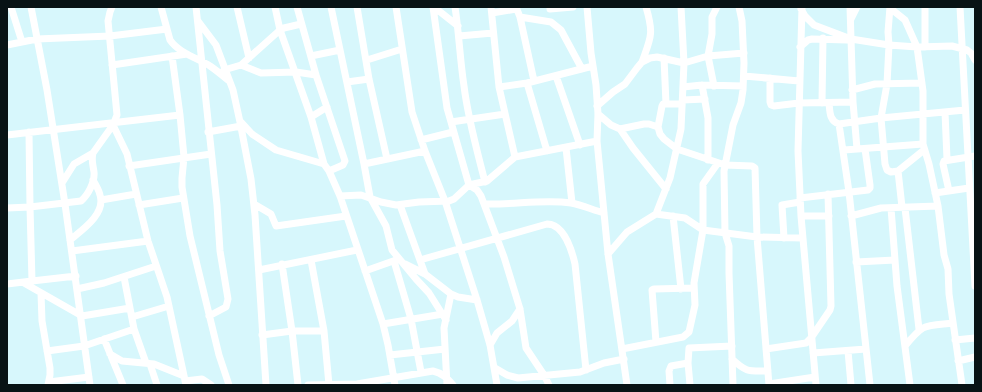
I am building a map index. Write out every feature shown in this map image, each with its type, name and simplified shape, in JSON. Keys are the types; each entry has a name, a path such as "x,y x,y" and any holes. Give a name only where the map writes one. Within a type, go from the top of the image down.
{"street":[{"path":"11,7 22,42"},
{"path":"31,7 62,183 82,316 84,346 90,385"},
{"path":"62,183 74,164 93,153 114,124 116,118 117,111 108,21 112,7"},
{"path":"161,7 173,44 187,54 217,70 228,80"},
{"path":"196,7 208,132 217,205 220,251 228,299 226,307 210,316"},
{"path":"237,7 249,58"},
{"path":"275,7 280,30 296,72 324,164 329,171 340,196 382,324 390,355 394,381"},
{"path":"297,7 316,75 345,161 343,165 329,171"},
{"path":"331,7 370,197 386,226 390,245 398,260 430,293 444,317"},
{"path":"358,7 369,79 387,159"},
{"path":"396,7 412,112 425,151 445,201 477,300 490,345 497,385"},
{"path":"434,7 458,26"},
{"path":"434,7 447,108 469,185 477,190 485,204 520,309 526,348 549,385"},
{"path":"455,7 462,76 469,120 485,182"},
{"path":"551,22 550,8 573,7"},
{"path":"587,7 598,114 597,141 608,254 627,385"},
{"path":"597,106 625,84 642,62 652,32 646,7"},
{"path":"608,254 627,232 656,214 666,189 680,136 684,63 681,7"},
{"path":"714,86 708,56 712,34 712,17 717,7"},
{"path":"733,385 729,246 725,233 721,164 741,103 743,86 744,53 742,21 739,7"},
{"path":"850,7 852,90 857,149"},
{"path":"850,21 856,7"},
{"path":"925,7 925,46"},
{"path":"960,7 965,110 971,157 969,188 973,216 975,286"},
{"path":"515,157 499,87 491,10 516,8 520,17 530,82 547,151"},
{"path":"801,8 805,16 814,25 851,40"},
{"path":"801,8 798,151 800,216 816,385"},
{"path":"890,8 887,84 881,118 883,147 887,170 890,172 898,171 923,147"},
{"path":"890,8 905,20 917,47 922,83 923,147 929,164 938,206 944,255 948,269 949,294 962,385"},
{"path":"520,17 551,22 561,30 582,69"},
{"path":"198,21 216,45 224,70 233,90 241,124 254,204 266,385"},
{"path":"224,70 241,65 280,30 301,24"},
{"path":"7,45 37,39 110,36 167,29"},
{"path":"459,36 493,33"},
{"path":"800,47 808,40 823,38 917,47 952,46 962,48 970,53 975,60"},
{"path":"823,38 825,103 831,118 835,122 839,124 923,113 965,110"},
{"path":"311,56 340,50"},
{"path":"367,60 402,50"},
{"path":"642,62 650,58 658,57 684,63 708,56 744,53"},
{"path":"112,65 187,54"},
{"path":"172,56 184,157 182,178 183,198 190,236 219,355 229,385"},
{"path":"664,58 666,104"},
{"path":"241,65 261,74 296,72 316,75"},
{"path":"499,87 530,82 593,66"},
{"path":"556,76 580,145"},
{"path":"744,76 800,82"},
{"path":"770,78 771,105 774,106 799,103 853,102"},
{"path":"347,82 369,79"},
{"path":"852,90 875,84 922,83"},
{"path":"683,87 702,85 743,86"},
{"path":"702,85 702,92 705,99 708,118 708,160"},
{"path":"705,99 663,104 658,126 660,134 677,149 708,160 721,164 754,167 757,238 769,384 815,377"},
{"path":"310,116 327,107"},
{"path":"945,112 947,159 944,160 944,164 949,191"},
{"path":"451,122 505,114"},
{"path":"598,114 611,125 620,129 632,148 666,189"},
{"path":"7,135 114,124 180,115"},
{"path":"114,124 127,154 138,205 168,306 185,381"},
{"path":"208,132 241,124"},
{"path":"241,124 252,134 276,150 324,164"},
{"path":"620,129 644,124 658,126"},
{"path":"839,124 849,192 870,385"},
{"path":"29,132 32,281"},
{"path":"421,140 453,132"},
{"path":"340,196 361,195 392,205 425,201 445,201 454,199 469,185 485,182 515,157 597,141"},
{"path":"844,150 883,147 923,147"},
{"path":"566,148 572,204"},
{"path":"784,238 782,205 828,194 868,190 870,188 865,149"},
{"path":"364,164 425,151"},
{"path":"70,240 93,220 97,214 101,200 94,180 93,153"},
{"path":"129,166 211,154"},
{"path":"947,159 971,157"},
{"path":"622,349 683,337 689,332 696,305 694,278 703,230 703,184 721,164"},
{"path":"898,171 919,330"},
{"path":"7,208 65,204 81,201 85,198 94,180"},
{"path":"935,193 969,188"},
{"path":"101,200 136,194"},
{"path":"766,349 802,344 811,338 830,310 828,194"},
{"path":"138,205 183,198"},
{"path":"485,204 546,201 572,204 604,213"},
{"path":"254,204 271,214 276,226 346,216"},
{"path":"400,205 425,274"},
{"path":"851,216 881,208 938,206"},
{"path":"891,208 897,286 910,385"},
{"path":"656,214 684,218 703,230 757,238 802,238"},
{"path":"673,216 681,289"},
{"path":"800,216 829,216"},
{"path":"420,260 547,224 556,226 561,231 576,264 586,370"},
{"path":"72,251 148,241"},
{"path":"259,270 282,264 311,260 357,250"},
{"path":"311,260 324,331 330,384"},
{"path":"398,260 418,351 421,372"},
{"path":"365,271 398,260 425,274 451,294 477,300"},
{"path":"856,262 896,260"},
{"path":"282,264 298,385"},
{"path":"77,289 124,277 156,266"},
{"path":"7,284 76,276"},
{"path":"124,277 134,329 157,385"},
{"path":"24,282 82,316 130,308"},
{"path":"656,342 652,290 694,288"},
{"path":"41,293 42,321 50,368 48,384 89,377"},
{"path":"446,385 444,317 451,294"},
{"path":"132,317 168,306"},
{"path":"490,345 497,333 512,321 520,309"},
{"path":"382,324 411,319 444,317"},
{"path":"905,346 919,330 928,325 953,322"},
{"path":"47,351 84,346 134,329"},
{"path":"262,335 292,331 324,331"},
{"path":"955,340 975,338"},
{"path":"104,339 123,385"},
{"path":"690,385 688,363 689,348 732,346"},
{"path":"390,355 445,348"},
{"path":"813,353 866,349"},
{"path":"848,351 851,385"},
{"path":"110,354 127,362 148,363 185,381 198,379 206,381 211,385"},
{"path":"958,361 975,357"},
{"path":"495,368 512,378 574,373 604,363 624,359"},
{"path":"732,359 749,372 768,371"},
{"path":"670,385 669,371 671,366 688,363"},
{"path":"308,385 357,384 394,381 421,372 433,371 446,377 453,385"}]}
